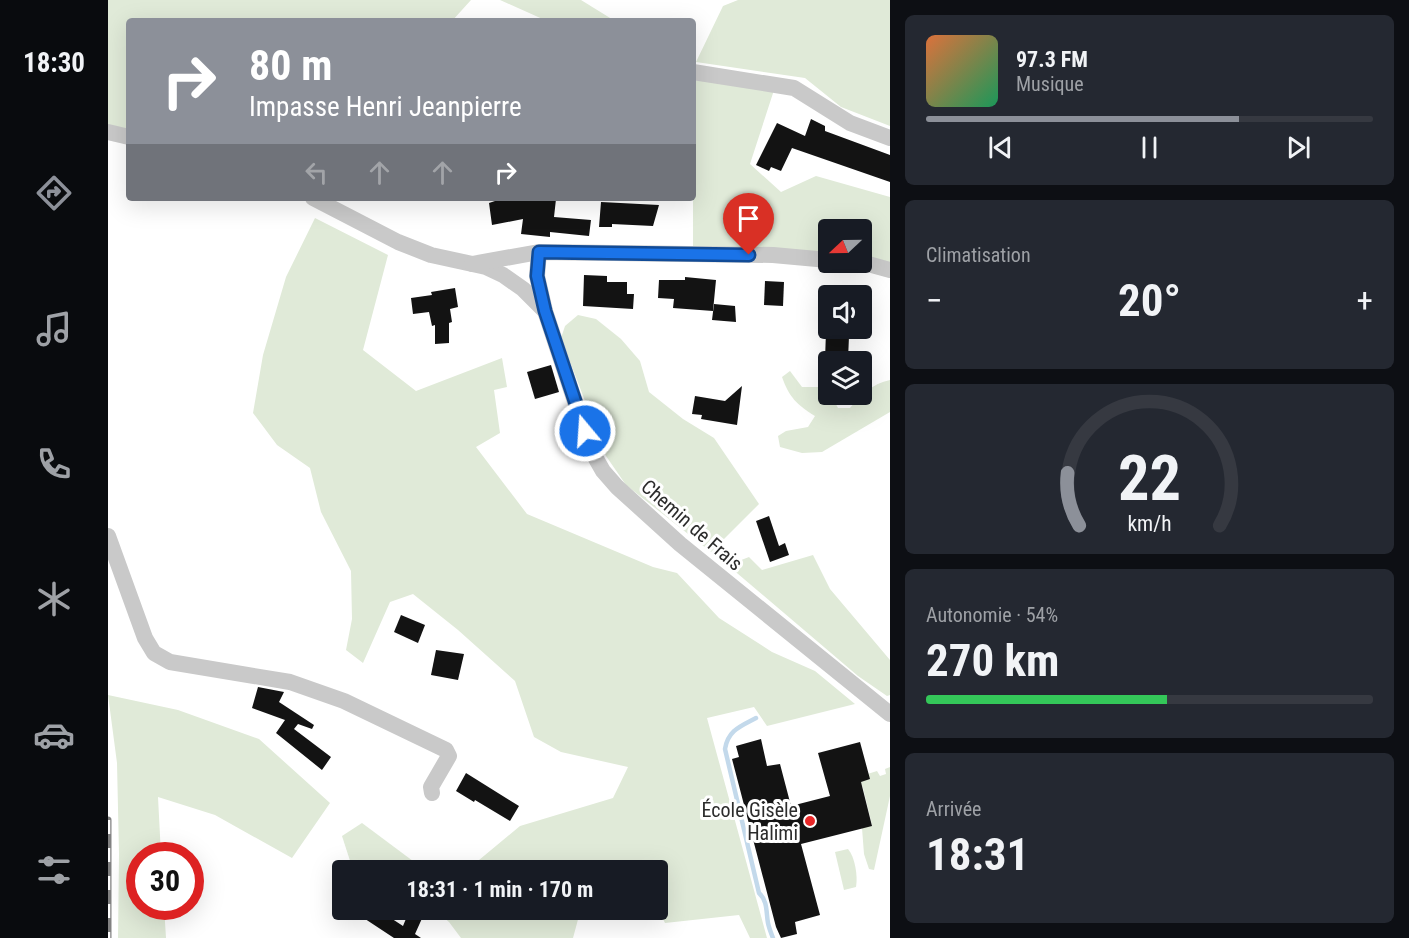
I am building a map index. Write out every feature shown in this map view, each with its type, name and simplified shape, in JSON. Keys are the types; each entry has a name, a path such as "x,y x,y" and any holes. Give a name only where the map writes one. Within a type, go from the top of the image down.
{"street":[{"path":"696,72 794,88 850,123 890,138"},
{"path":"108,132 126,136"},
{"name":"Chemin de Frais","path":"319,201 399,242 431,255 472,264 503,275 523,289 545,311"},
{"path":"472,264 539,252 773,255 818,259"},
{"name":"Chemin de Frais","path":"539,252 537,276 545,311 591,450 603,471 617,487 680,544 890,714"},
{"path":"872,265 890,270"},
{"path":"108,536 136,618 154,653 170,662 290,682 344,700 446,750 449,756 431,787 432,793"}],"green space":[{"path":"108,0 471,0 455,18 126,18 126,136 108,129"},
{"path":"500,0 581,0 610,18 540,18"},
{"path":"738,0 890,0 890,126 841,107 805,78 696,62 723,6"},
{"path":"696,80 775,87 750,164 781,192 816,176 890,197 890,263 872,260 872,219 818,219 818,253 693,247 693,201 696,201"},
{"path":"315,218 388,255 363,350 416,391 502,358 507,387 494,390 500,433 476,447 527,514 653,567 677,573 719,618 772,652 815,671 855,704 767,726 754,707 707,718 767,938 750,938 739,915 665,923 664,920 668,920 668,860 479,860 520,826 613,798 628,767 561,752 534,737 515,681 458,630 413,594 390,602 363,663 346,650 352,619 351,571 321,512 310,468 277,445 253,413 263,355 286,277"},
{"path":"578,315 596,319 621,339 640,361 649,392 683,419 714,438 759,504 711,552 626,485 606,456 561,338 565,326"},
{"path":"790,371 802,387 818,387 818,405 836,405 838,408 872,405 872,388 890,380 890,412 822,452 802,453 780,447 778,436 786,431 808,427 815,416 798,404 782,377"},
{"path":"813,555 830,589 890,660 890,695 887,696 858,676 731,568 731,564 749,557 762,570"},
{"path":"108,695 178,710 259,739 330,803 292,858 215,815 158,797 160,842 126,842 126,920 165,920 166,938 118,938 117,763"},
{"path":"890,767 890,796 874,870 869,869 864,854 862,828 872,825 858,777 877,771 880,776 886,774 885,769"},
{"path":"362,823 412,860 350,860 342,836"},
{"path":"848,849 854,862 857,883 856,887 844,890 835,852"},
{"path":"447,920 578,920 573,938 461,938"}],"building":[{"path":"811,119 825,126 825,131 890,155 890,182 792,148 781,171 771,167 769,171 756,165 777,123 805,136"},
{"path":"495,201 556,201 554,217 591,220 589,236 550,232 550,237 521,234 523,219 492,225 489,203"},
{"path":"601,202 659,205 653,226 612,224 612,227 599,227"},
{"path":"584,275 607,276 607,282 627,282 627,294 634,294 633,309 583,306"},
{"path":"685,277 716,280 713,311 673,308 674,299 658,298 659,280 685,280"},
{"path":"765,281 784,282 783,306 764,305"},
{"path":"455,288 458,307 450,309 452,322 449,323 449,343 435,344 435,325 432,326 429,312 413,314 411,298"},
{"path":"714,304 735,306 736,322 712,320"},
{"path":"826,339 849,339 848,351 825,351"},
{"path":"551,365 559,392 535,399 527,372"},
{"path":"742,386 737,425 701,419 702,415 692,414 695,396 725,401"},
{"path":"769,516 779,546 785,543 789,555 770,562 756,521"},
{"path":"401,615 425,625 418,643 394,632"},
{"path":"436,650 464,654 458,680 431,675"},
{"path":"258,687 284,692 279,702 314,725 312,729 298,724 294,729 331,757 322,770 276,733 285,720 252,708"},
{"path":"761,739 767,766 780,764 791,806 830,796 818,753 860,742 870,779 861,782 872,826 801,844 820,915 795,922 797,934 781,938 776,927 732,759 739,757 736,746"},
{"path":"466,773 519,806 510,821 456,791"},
{"path":"367,920 394,920 403,926 405,920 421,920 415,934 421,938 394,938"}],"waterway":[{"path":"756,718 732,733 725,749 759,893 765,903 773,938"}],"railway":[{"path":"108,820 108,938"}],"place":[{"name":"École Gisèle Halimi","path":"810,821"}],"route":[{"path":"585,431 545,311 537,276 539,252 749,255"}]}
